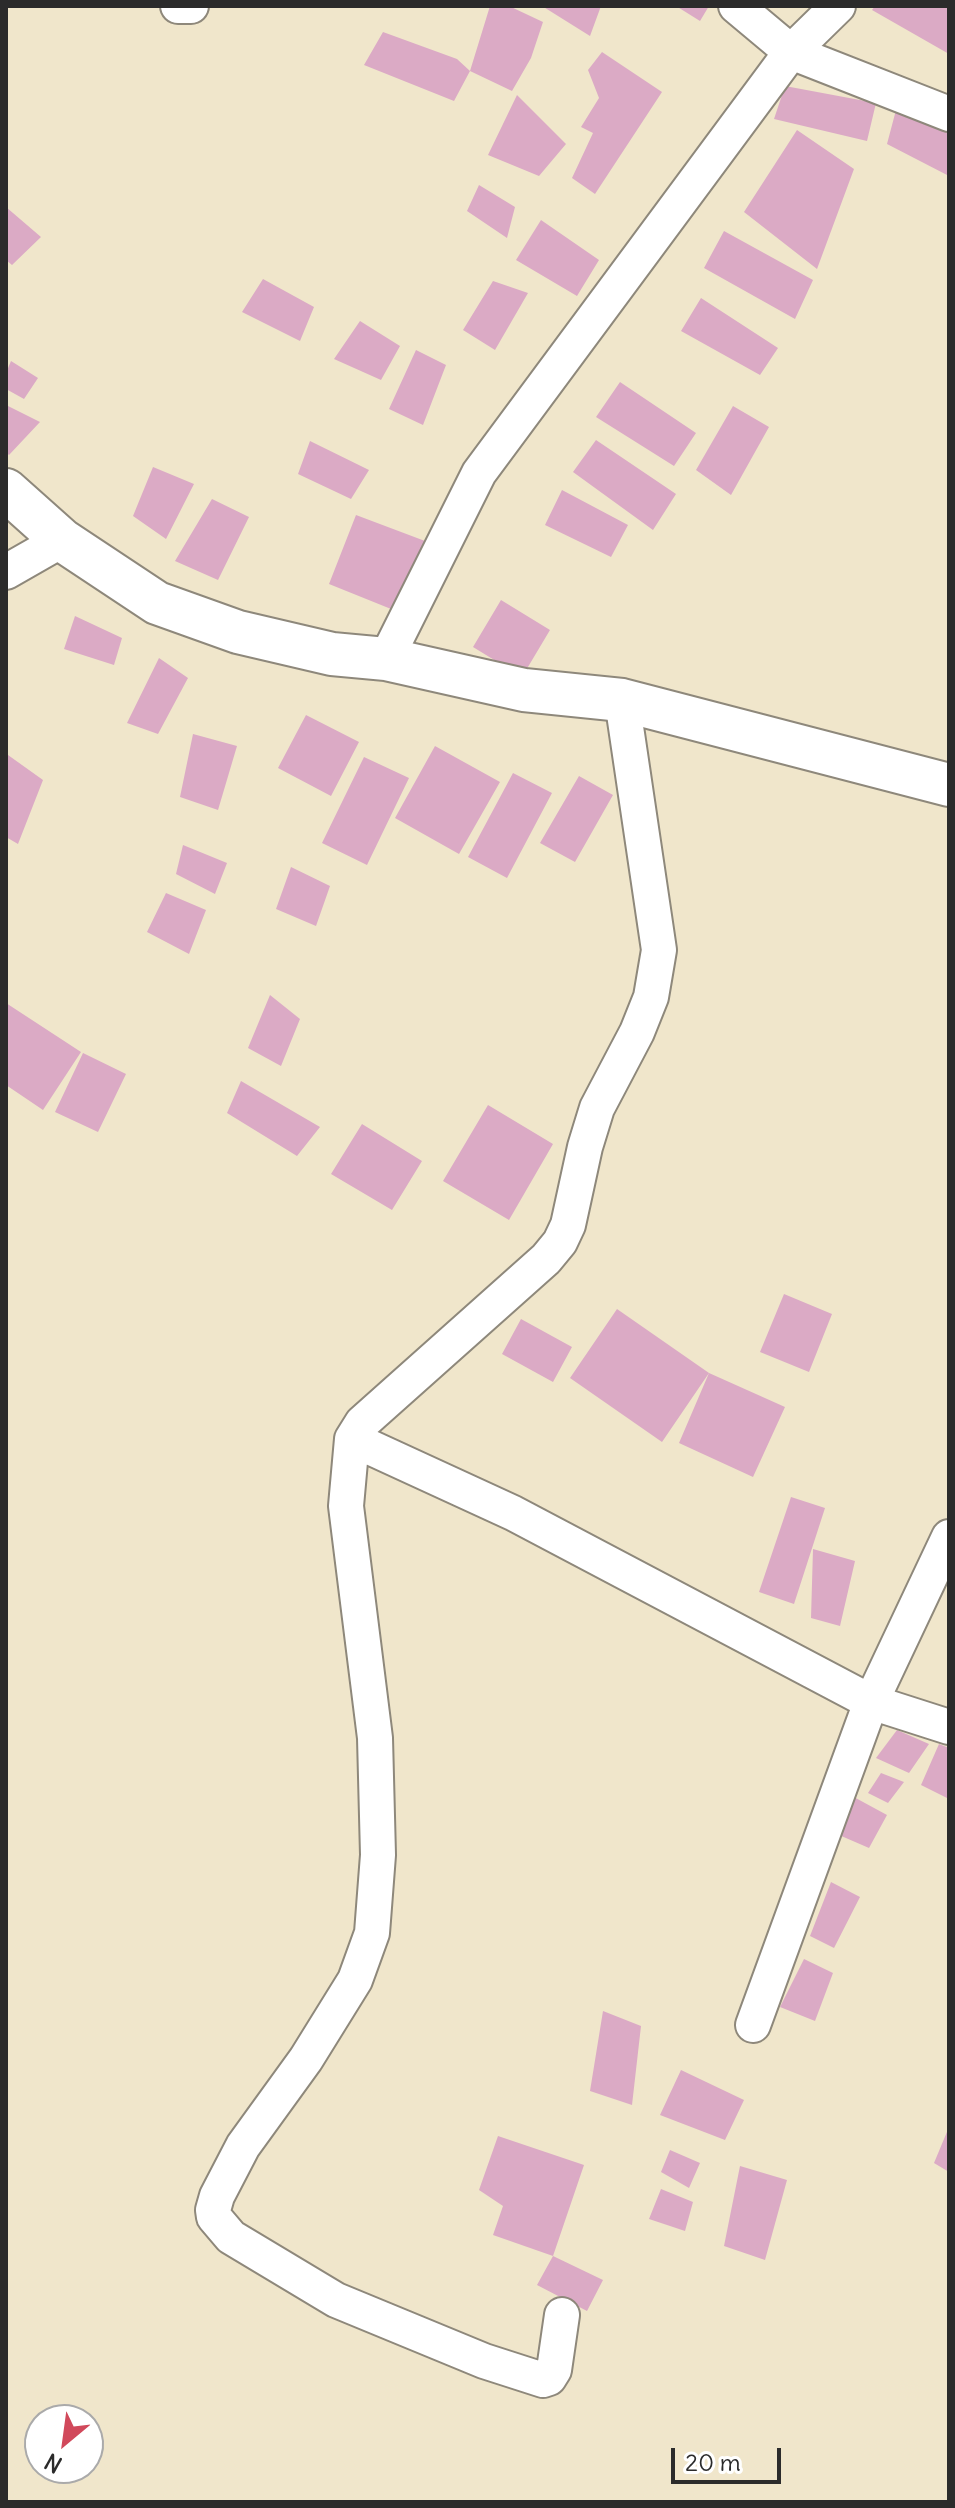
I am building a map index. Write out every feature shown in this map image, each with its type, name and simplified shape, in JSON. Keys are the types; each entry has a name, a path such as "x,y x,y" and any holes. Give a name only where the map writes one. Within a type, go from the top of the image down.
{"street":[{"path":"178,6 191,6"},
{"path":"736,6 791,52 949,114"},
{"path":"386,659 479,473 791,52 838,6"},
{"path":"6,490 62,540 157,603 238,632 332,654 386,659 524,690 622,700 949,785"},
{"path":"6,572 62,540"},
{"path":"562,2315 554,2370 549,2378 543,2380 484,2361 336,2300 231,2237 214,2217 213,2210 243,2146 306,2059 355,1980 372,1933 378,1855 375,1738 346,1506 352,1439 362,1423 546,1259 560,1242 568,1225 597,1108 631,1045 651,997 659,950 622,700"},
{"path":"352,1439 513,1513 871,1702 949,1727"},
{"path":"753,2025 871,1702 949,1537"}],"building":[{"path":"490,6 509,6 543,22 531,58 512,91 470,71"},
{"path":"542,6 601,6 590,36"},
{"path":"676,6 709,6 700,21"},
{"path":"875,6 949,6 949,54 872,10"},
{"path":"383,32 457,59 470,71 454,101 364,65"},
{"path":"602,52 662,92 595,194 572,178 593,133 581,127 599,98 588,70"},
{"path":"785,86 876,103 867,141 774,119"},
{"path":"517,95 566,144 539,176 488,155"},
{"path":"896,110 949,128 949,176 887,144"},
{"path":"797,130 854,169 817,269 744,212"},
{"path":"479,185 515,207 507,238 467,211"},
{"path":"6,207 41,237 12,265 6,260"},
{"path":"541,220 599,260 577,296 516,260"},
{"path":"724,231 813,280 795,319 704,268"},
{"path":"263,279 314,307 300,341 242,312"},
{"path":"493,281 528,293 495,350 463,330"},
{"path":"701,298 778,348 760,375 681,331"},
{"path":"360,321 400,346 381,380 334,359"},
{"path":"416,350 446,365 423,425 389,409"},
{"path":"11,361 38,378 24,399 6,389 6,373"},
{"path":"620,382 696,433 674,466 596,417"},
{"path":"6,405 40,422 9,455 6,452"},
{"path":"733,406 769,427 731,495 696,470"},
{"path":"596,440 676,494 653,530 573,472"},
{"path":"310,441 369,470 351,499 298,474"},
{"path":"153,467 194,484 166,539 133,516"},
{"path":"562,490 628,525 611,557 545,525"},
{"path":"212,499 249,517 218,580 175,561"},
{"path":"356,515 425,541 396,611 329,584"},
{"path":"501,600 550,630 522,677 473,647"},
{"path":"75,616 122,638 114,665 64,649"},
{"path":"159,658 188,678 158,734 127,723"},
{"path":"306,715 359,742 331,796 278,768"},
{"path":"193,734 237,746 218,810 180,797"},
{"path":"435,746 500,782 459,854 395,818"},
{"path":"8,755 43,780 18,844 6,837"},
{"path":"364,757 409,778 367,865 322,843"},
{"path":"513,773 552,793 507,878 468,857"},
{"path":"579,776 613,795 575,862 540,843"},
{"path":"183,845 227,863 215,894 176,874"},
{"path":"291,867 330,886 316,926 276,909"},
{"path":"166,893 206,910 189,954 147,932"},
{"path":"270,995 300,1019 281,1066 248,1048"},
{"path":"6,1003 81,1052 43,1110 6,1085"},
{"path":"83,1053 126,1074 98,1132 55,1112"},
{"path":"241,1081 320,1127 297,1156 227,1113"},
{"path":"488,1105 553,1144 509,1220 443,1181"},
{"path":"362,1124 422,1161 392,1210 331,1174"},
{"path":"784,1294 832,1314 809,1372 760,1352"},
{"path":"617,1309 709,1373 662,1442 570,1378"},
{"path":"521,1319 572,1347 553,1382 502,1354"},
{"path":"709,1373 785,1407 753,1477 679,1443"},
{"path":"791,1497 825,1508 794,1604 759,1592"},
{"path":"813,1549 855,1561 840,1626 811,1618"},
{"path":"897,1730 929,1744 909,1773 876,1758"},
{"path":"939,1744 949,1748 949,1799 921,1785"},
{"path":"881,1773 904,1782 888,1803 868,1793"},
{"path":"852,1796 887,1815 869,1848 839,1835"},
{"path":"831,1882 860,1897 834,1948 810,1936"},
{"path":"804,1959 833,1973 815,2021 780,2007"},
{"path":"603,2011 641,2026 632,2105 590,2091"},
{"path":"681,2070 744,2100 725,2140 660,2115"},
{"path":"949,2127 949,2172 934,2163"},
{"path":"498,2136 584,2165 553,2256 493,2235 503,2206 479,2190"},
{"path":"670,2150 700,2163 689,2188 661,2172"},
{"path":"740,2166 787,2180 765,2260 724,2246"},
{"path":"661,2189 693,2202 685,2231 649,2219"},
{"path":"553,2256 603,2280 587,2311 537,2285"}]}
